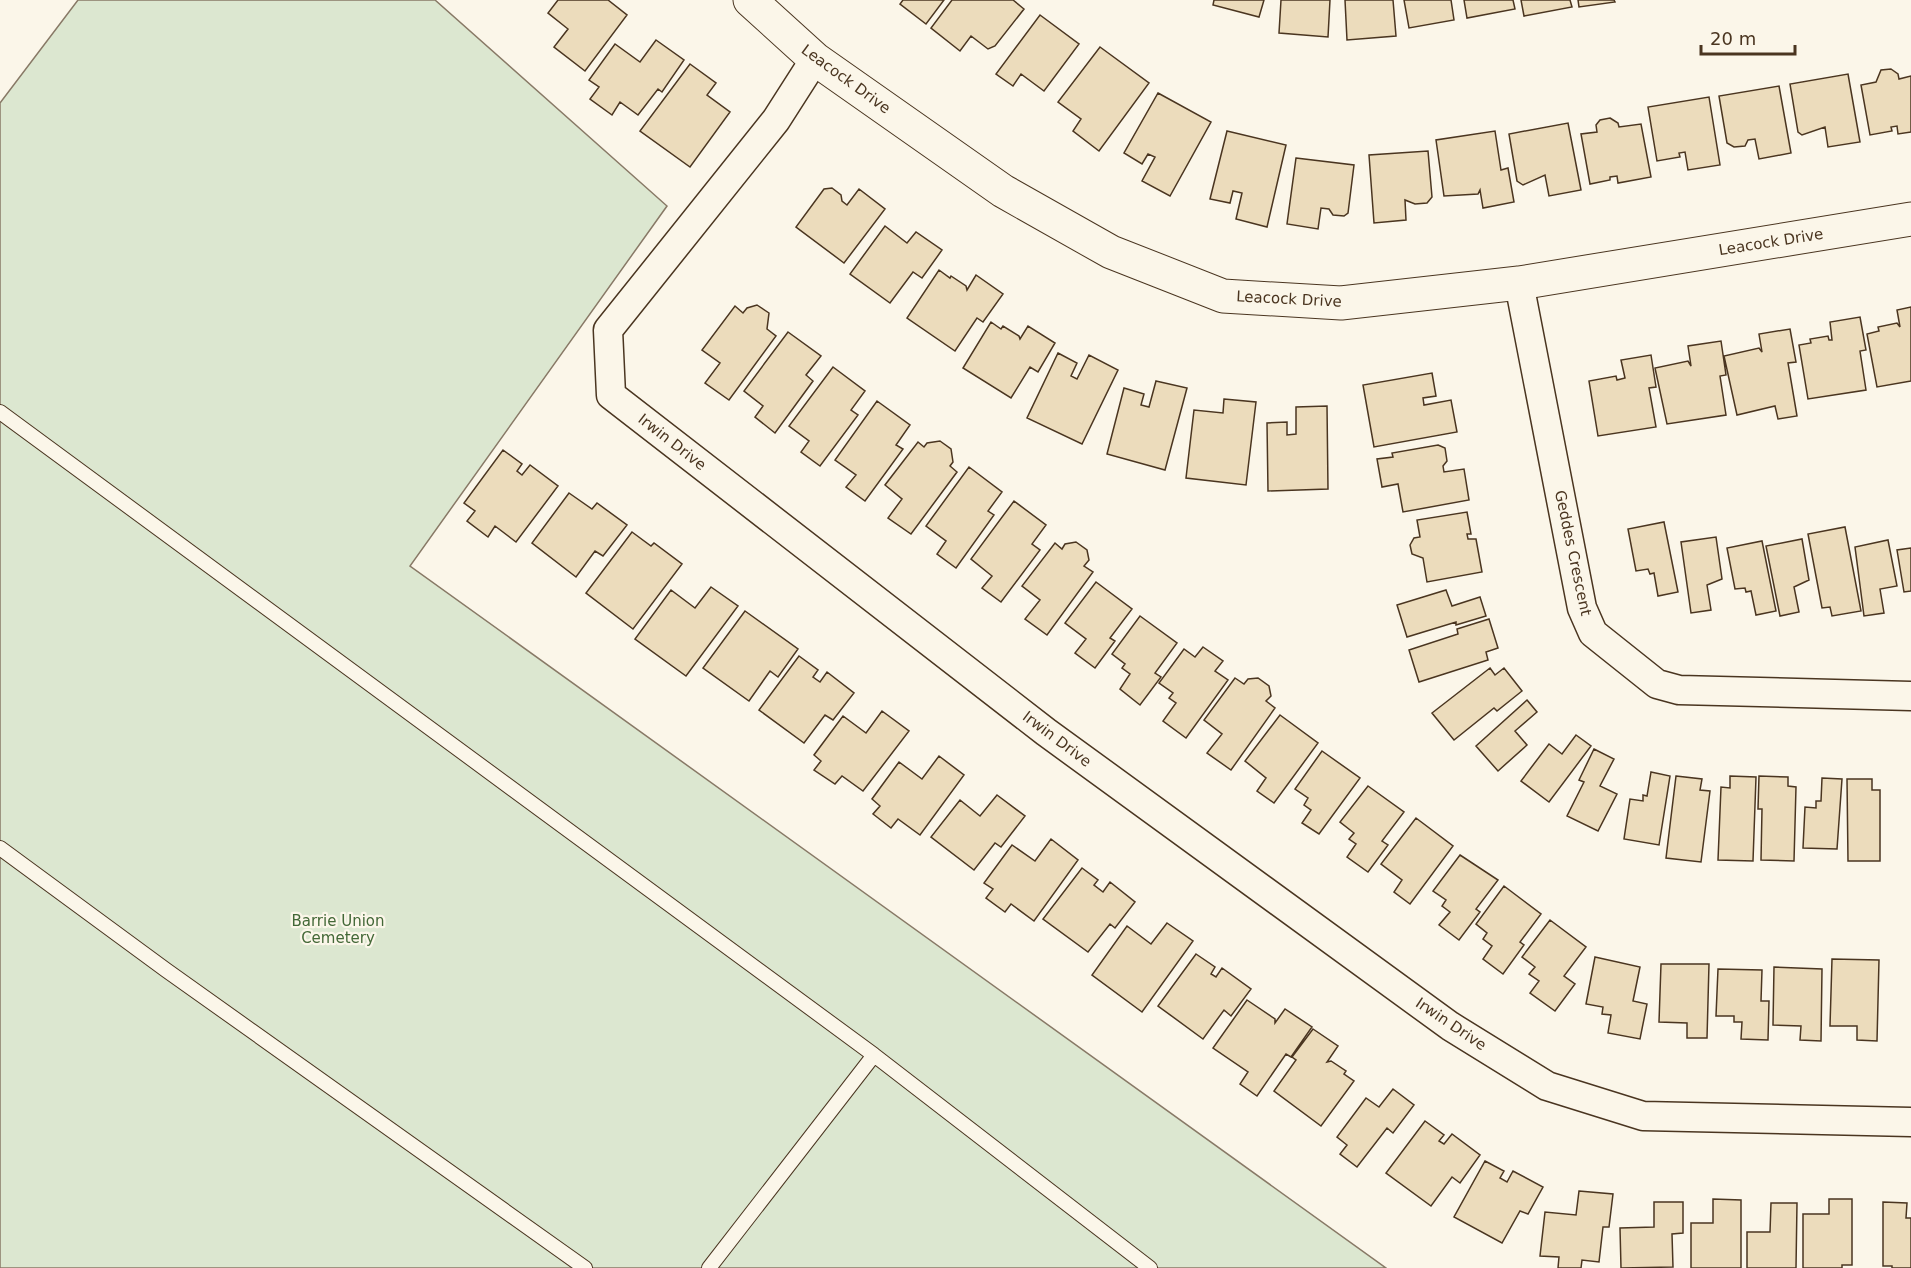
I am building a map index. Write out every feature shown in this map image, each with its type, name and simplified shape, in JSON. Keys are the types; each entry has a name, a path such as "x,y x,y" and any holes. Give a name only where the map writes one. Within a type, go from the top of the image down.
{"street":[{"name":"Leacock Drive","path":"750,0 815,59 1004,191 1111,252 1223,296 1341,303 1519,283 1911,219"},
{"name":"Irwin Drive","path":"815,59 776,120 608,330 611,394 1046,732 1450,1026 1547,1086 1643,1116 1911,1122"},
{"name":"Geddes Crescent","path":"1519,283 1582,608 1593,633 1657,684 1679,690 1911,696"}],"lane":[{"path":"0,412 874,1055 1150,1268"},
{"path":"0,848 176,977 585,1268"},
{"path":"710,1268 874,1055"}],"green space":[{"name":"Barrie Union Cemetery","path":"78,0 435,0 667,206 410,566 1386,1268 0,1268 0,103"}],"building":[{"path":"558,0 608,0 627,15 585,71 554,47 568,29 548,13"},
{"path":"903,0 944,0 926,24 900,4"},
{"path":"952,0 1013,0 1024,9 995,46 988,49 971,36 960,51 931,28"},
{"path":"1214,0 1264,0 1259,17 1213,5"},
{"path":"1281,0 1330,0 1328,37 1279,33"},
{"path":"1345,0 1393,0 1396,36 1347,40"},
{"path":"1404,0 1451,0 1454,20 1409,28"},
{"path":"1464,0 1513,0 1515,9 1467,18"},
{"path":"1521,0 1570,0 1572,7 1524,16"},
{"path":"1578,0 1614,0 1615,2 1579,7"},
{"path":"1040,15 1079,44 1044,91 1021,74 1013,86 996,74"},
{"path":"656,40 684,60 662,92 658,89 638,115 620,102 612,115 590,99 599,87 589,80 615,44 640,62"},
{"path":"1100,47 1149,83 1099,151 1073,131 1081,119 1058,102"},
{"path":"690,64 716,83 707,95 730,112 690,167 640,131"},
{"path":"1891,69 1898,74 1899,79 1911,76 1911,132 1898,134 1897,126 1891,127 1892,131 1870,135 1861,85 1876,82 1881,70"},
{"path":"1848,74 1860,142 1828,147 1825,127 1802,135 1798,132 1790,84"},
{"path":"1779,86 1791,153 1759,159 1755,139 1748,140 1745,146 1734,147 1727,143 1719,96"},
{"path":"1158,93 1211,122 1170,196 1142,181 1155,157 1148,154 1142,164 1124,153"},
{"path":"1709,97 1720,165 1688,170 1685,152 1679,153 1680,157 1657,161 1648,107"},
{"path":"1610,118 1618,123 1619,127 1641,124 1651,177 1618,183 1617,176 1610,177 1610,180 1590,184 1581,134 1597,132 1596,125 1600,120"},
{"path":"1568,123 1581,190 1549,196 1545,175 1523,185 1517,181 1509,134"},
{"path":"1227,131 1286,145 1267,227 1236,219 1242,193 1233,191 1230,203 1210,199"},
{"path":"1495,131 1501,170 1508,168 1514,202 1483,208 1480,190 1478,194 1444,196 1436,140"},
{"path":"1428,151 1432,197 1427,203 1415,204 1405,200 1406,220 1374,223 1369,155"},
{"path":"1296,158 1354,165 1348,213 1344,216 1333,215 1329,209 1321,208 1318,229 1287,224"},
{"path":"832,188 841,195 842,201 847,205 859,189 885,209 844,263 796,227 824,189"},
{"path":"885,226 907,243 916,232 942,250 922,278 913,272 890,303 850,274"},
{"path":"939,270 966,286 967,290 976,275 1003,294 983,322 977,318 955,351 907,318"},
{"path":"757,305 769,313 767,329 776,336 729,400 705,383 720,363 702,350 735,306 743,313 747,308"},
{"path":"1911,307 1911,381 1877,387 1867,334 1879,331 1878,327 1897,323 1900,327 1897,310"},
{"path":"1860,317 1866,350 1860,351 1866,390 1808,399 1799,345 1811,343 1810,339 1828,336 1829,340 1832,340 1830,322"},
{"path":"991,322 1001,329 1003,326 1020,339 1028,326 1055,343 1038,372 1030,367 1011,398 963,368"},
{"path":"1790,329 1796,362 1788,363 1797,416 1778,419 1775,406 1737,415 1724,356 1759,348 1762,352 1759,334"},
{"path":"788,332 821,356 806,375 813,381 775,433 755,417 763,406 744,391"},
{"path":"1721,341 1726,375 1720,376 1726,415 1667,424 1655,368 1688,361 1691,366 1688,346"},
{"path":"1058,353 1077,363 1071,376 1077,379 1089,355 1118,370 1082,444 1027,418"},
{"path":"1651,355 1656,387 1649,388 1656,427 1598,436 1589,381 1616,376 1617,380 1625,378 1621,360"},
{"path":"833,367 865,391 851,410 858,415 820,466 801,452 809,441 789,426"},
{"path":"1432,373 1436,396 1423,398 1424,405 1451,400 1457,432 1374,447 1363,385"},
{"path":"1156,381 1187,388 1165,470 1107,454 1124,388 1144,394 1141,405 1149,407"},
{"path":"1224,399 1256,402 1246,485 1186,478 1194,410 1223,413"},
{"path":"877,401 910,425 896,445 903,449 865,501 846,487 856,475 835,460"},
{"path":"1327,406 1328,489 1268,491 1267,423 1287,422 1287,435 1296,434 1296,407"},
{"path":"940,441 951,449 953,462 950,466 957,472 911,534 888,518 902,499 885,485 918,442 924,447 927,443"},
{"path":"1438,445 1445,448 1447,461 1443,466 1444,472 1464,469 1469,500 1403,512 1398,484 1382,487 1377,459 1393,457 1392,453"},
{"path":"503,450 522,464 517,471 522,475 530,465 558,486 516,542 495,526 488,537 467,521 475,511 464,503"},
{"path":"969,467 1002,492 988,511 994,515 956,568 937,554 946,541 926,526"},
{"path":"569,493 592,509 597,503 627,525 603,556 595,551 576,577 532,543"},
{"path":"1014,501 1046,525 1032,544 1040,550 1001,602 982,588 992,576 971,559"},
{"path":"1467,512 1471,534 1467,534 1468,539 1476,539 1482,572 1427,582 1423,558 1412,554 1410,545 1414,538 1420,537 1417,520"},
{"path":"1664,522 1678,592 1658,596 1654,573 1650,574 1648,569 1636,571 1628,529"},
{"path":"1845,527 1861,611 1832,616 1830,607 1822,608 1808,534"},
{"path":"632,532 651,546 654,543 682,564 633,629 586,593"},
{"path":"1716,537 1722,579 1707,585 1711,610 1691,613 1681,542"},
{"path":"1802,539 1809,580 1794,587 1799,612 1780,616 1766,546"},
{"path":"1888,540 1897,586 1880,589 1884,613 1864,616 1855,547"},
{"path":"1762,541 1776,611 1756,615 1751,591 1746,592 1745,588 1735,589 1727,548"},
{"path":"1076,542 1087,550 1089,560 1084,566 1093,572 1047,635 1025,619 1040,600 1022,586 1055,543 1062,549 1065,544"},
{"path":"1911,548 1911,591 1904,592 1897,550"},
{"path":"1096,582 1132,609 1110,638 1115,641 1095,668 1075,653 1086,639 1065,623"},
{"path":"711,587 738,606 686,676 635,639 671,590 695,608"},
{"path":"1446,590 1452,606 1480,597 1486,616 1456,625 1456,622 1407,637 1397,605"},
{"path":"745,611 798,649 778,677 770,671 749,701 703,668"},
{"path":"1140,616 1177,643 1155,673 1161,677 1140,705 1120,689 1130,674 1122,668 1125,664 1112,654"},
{"path":"1489,619 1498,648 1486,652 1488,660 1419,682 1409,650 1458,634 1457,629"},
{"path":"1203,647 1223,661 1215,671 1228,680 1186,738 1163,721 1176,703 1169,698 1173,693 1159,683 1184,649 1195,657"},
{"path":"799,656 818,670 813,677 820,682 827,672 854,693 833,720 825,715 804,743 759,710"},
{"path":"1490,668 1495,675 1504,668 1522,691 1497,711 1494,708 1454,740 1432,713"},
{"path":"1235,678 1244,684 1248,679 1258,678 1269,686 1271,696 1266,701 1275,708 1231,770 1207,753 1222,734 1204,720"},
{"path":"1527,700 1537,712 1515,731 1527,745 1498,771 1476,746"},
{"path":"882,711 909,731 863,791 842,776 835,784 814,770 821,761 814,755 843,716 866,733"},
{"path":"1280,715 1318,743 1274,803 1257,791 1266,778 1245,761"},
{"path":"1576,735 1591,746 1549,802 1521,781 1549,744 1562,754"},
{"path":"1594,749 1614,759 1600,786 1617,794 1598,831 1567,816 1584,782 1579,780"},
{"path":"1322,751 1360,778 1319,834 1302,823 1311,810 1304,805 1308,798 1295,789"},
{"path":"939,756 964,775 920,835 898,819 891,828 873,814 880,806 872,799 899,762 922,779"},
{"path":"1651,772 1670,776 1659,845 1624,839 1630,799 1643,801 1643,795 1647,796"},
{"path":"1676,776 1702,779 1700,790 1710,791 1701,862 1666,858"},
{"path":"1730,776 1756,777 1753,861 1718,860 1721,787 1730,788"},
{"path":"1759,776 1788,777 1788,786 1796,787 1794,861 1761,860 1762,809 1758,809"},
{"path":"1822,778 1842,779 1837,849 1803,848 1805,807 1816,808 1816,801 1821,801"},
{"path":"1847,779 1872,779 1872,790 1880,790 1880,861 1848,861"},
{"path":"1368,786 1404,812 1382,841 1388,845 1368,872 1347,857 1356,844 1349,839 1354,833 1340,822"},
{"path":"997,795 1025,816 1001,847 995,843 974,870 931,837 960,800 980,816"},
{"path":"1416,818 1453,846 1410,904 1394,892 1402,880 1381,864"},
{"path":"1051,839 1078,860 1034,921 1011,904 1005,912 986,898 993,889 984,883 1012,845 1035,861"},
{"path":"1460,855 1498,880 1476,909 1480,912 1459,940 1439,925 1450,912 1442,906 1446,900 1433,891"},
{"path":"1082,868 1098,880 1094,885 1103,892 1110,882 1135,902 1115,928 1110,924 1088,952 1043,919"},
{"path":"1504,886 1541,914 1520,942 1524,945 1503,974 1483,959 1492,946 1483,939 1487,933 1476,924"},
{"path":"1550,920 1586,947 1564,976 1575,984 1555,1011 1530,993 1539,981 1529,974 1535,967 1522,957"},
{"path":"1167,923 1193,941 1142,1012 1092,975 1127,926 1151,944"},
{"path":"1196,954 1215,967 1211,974 1216,977 1222,968 1251,989 1231,1016 1224,1010 1203,1039 1158,1006"},
{"path":"1595,957 1640,967 1633,1001 1647,1004 1640,1039 1608,1033 1611,1015 1602,1014 1603,1007 1586,1004"},
{"path":"1832,959 1879,960 1877,1041 1857,1040 1857,1026 1830,1026"},
{"path":"1661,964 1709,964 1707,1038 1687,1038 1687,1023 1659,1022"},
{"path":"1774,967 1822,969 1821,1041 1800,1040 1801,1026 1773,1025"},
{"path":"1718,969 1762,970 1761,1001 1769,1001 1768,1040 1741,1039 1742,1022 1734,1022 1734,1016 1716,1016"},
{"path":"1247,1000 1275,1019 1275,1023 1285,1009 1312,1027 1291,1057 1286,1054 1257,1096 1240,1084 1248,1072 1213,1048"},
{"path":"1313,1029 1338,1046 1327,1062 1331,1061 1346,1071 1344,1074 1354,1081 1321,1126 1274,1091 1296,1060 1292,1057"},
{"path":"1393,1089 1414,1105 1393,1133 1387,1128 1357,1167 1340,1154 1347,1145 1337,1137 1366,1098 1379,1107"},
{"path":"1425,1121 1444,1135 1439,1141 1444,1144 1452,1134 1480,1155 1460,1183 1452,1177 1431,1206 1386,1173"},
{"path":"1485,1161 1504,1171 1500,1178 1507,1182 1513,1171 1543,1187 1528,1214 1520,1211 1502,1243 1454,1217"},
{"path":"1579,1191 1613,1194 1609,1227 1603,1227 1599,1262 1582,1260 1581,1268 1558,1268 1559,1257 1540,1256 1545,1212 1576,1215"},
{"path":"1713,1199 1741,1200 1741,1268 1691,1268 1691,1223 1713,1223"},
{"path":"1829,1199 1852,1199 1852,1265 1842,1265 1842,1268 1803,1268 1803,1214 1829,1214"},
{"path":"1654,1202 1683,1202 1683,1233 1672,1234 1673,1267 1621,1268 1620,1228 1654,1227"},
{"path":"1883,1202 1907,1203 1906,1218 1911,1218 1911,1268 1883,1266"},
{"path":"1771,1203 1797,1203 1796,1268 1747,1268 1747,1232 1770,1232"}]}
